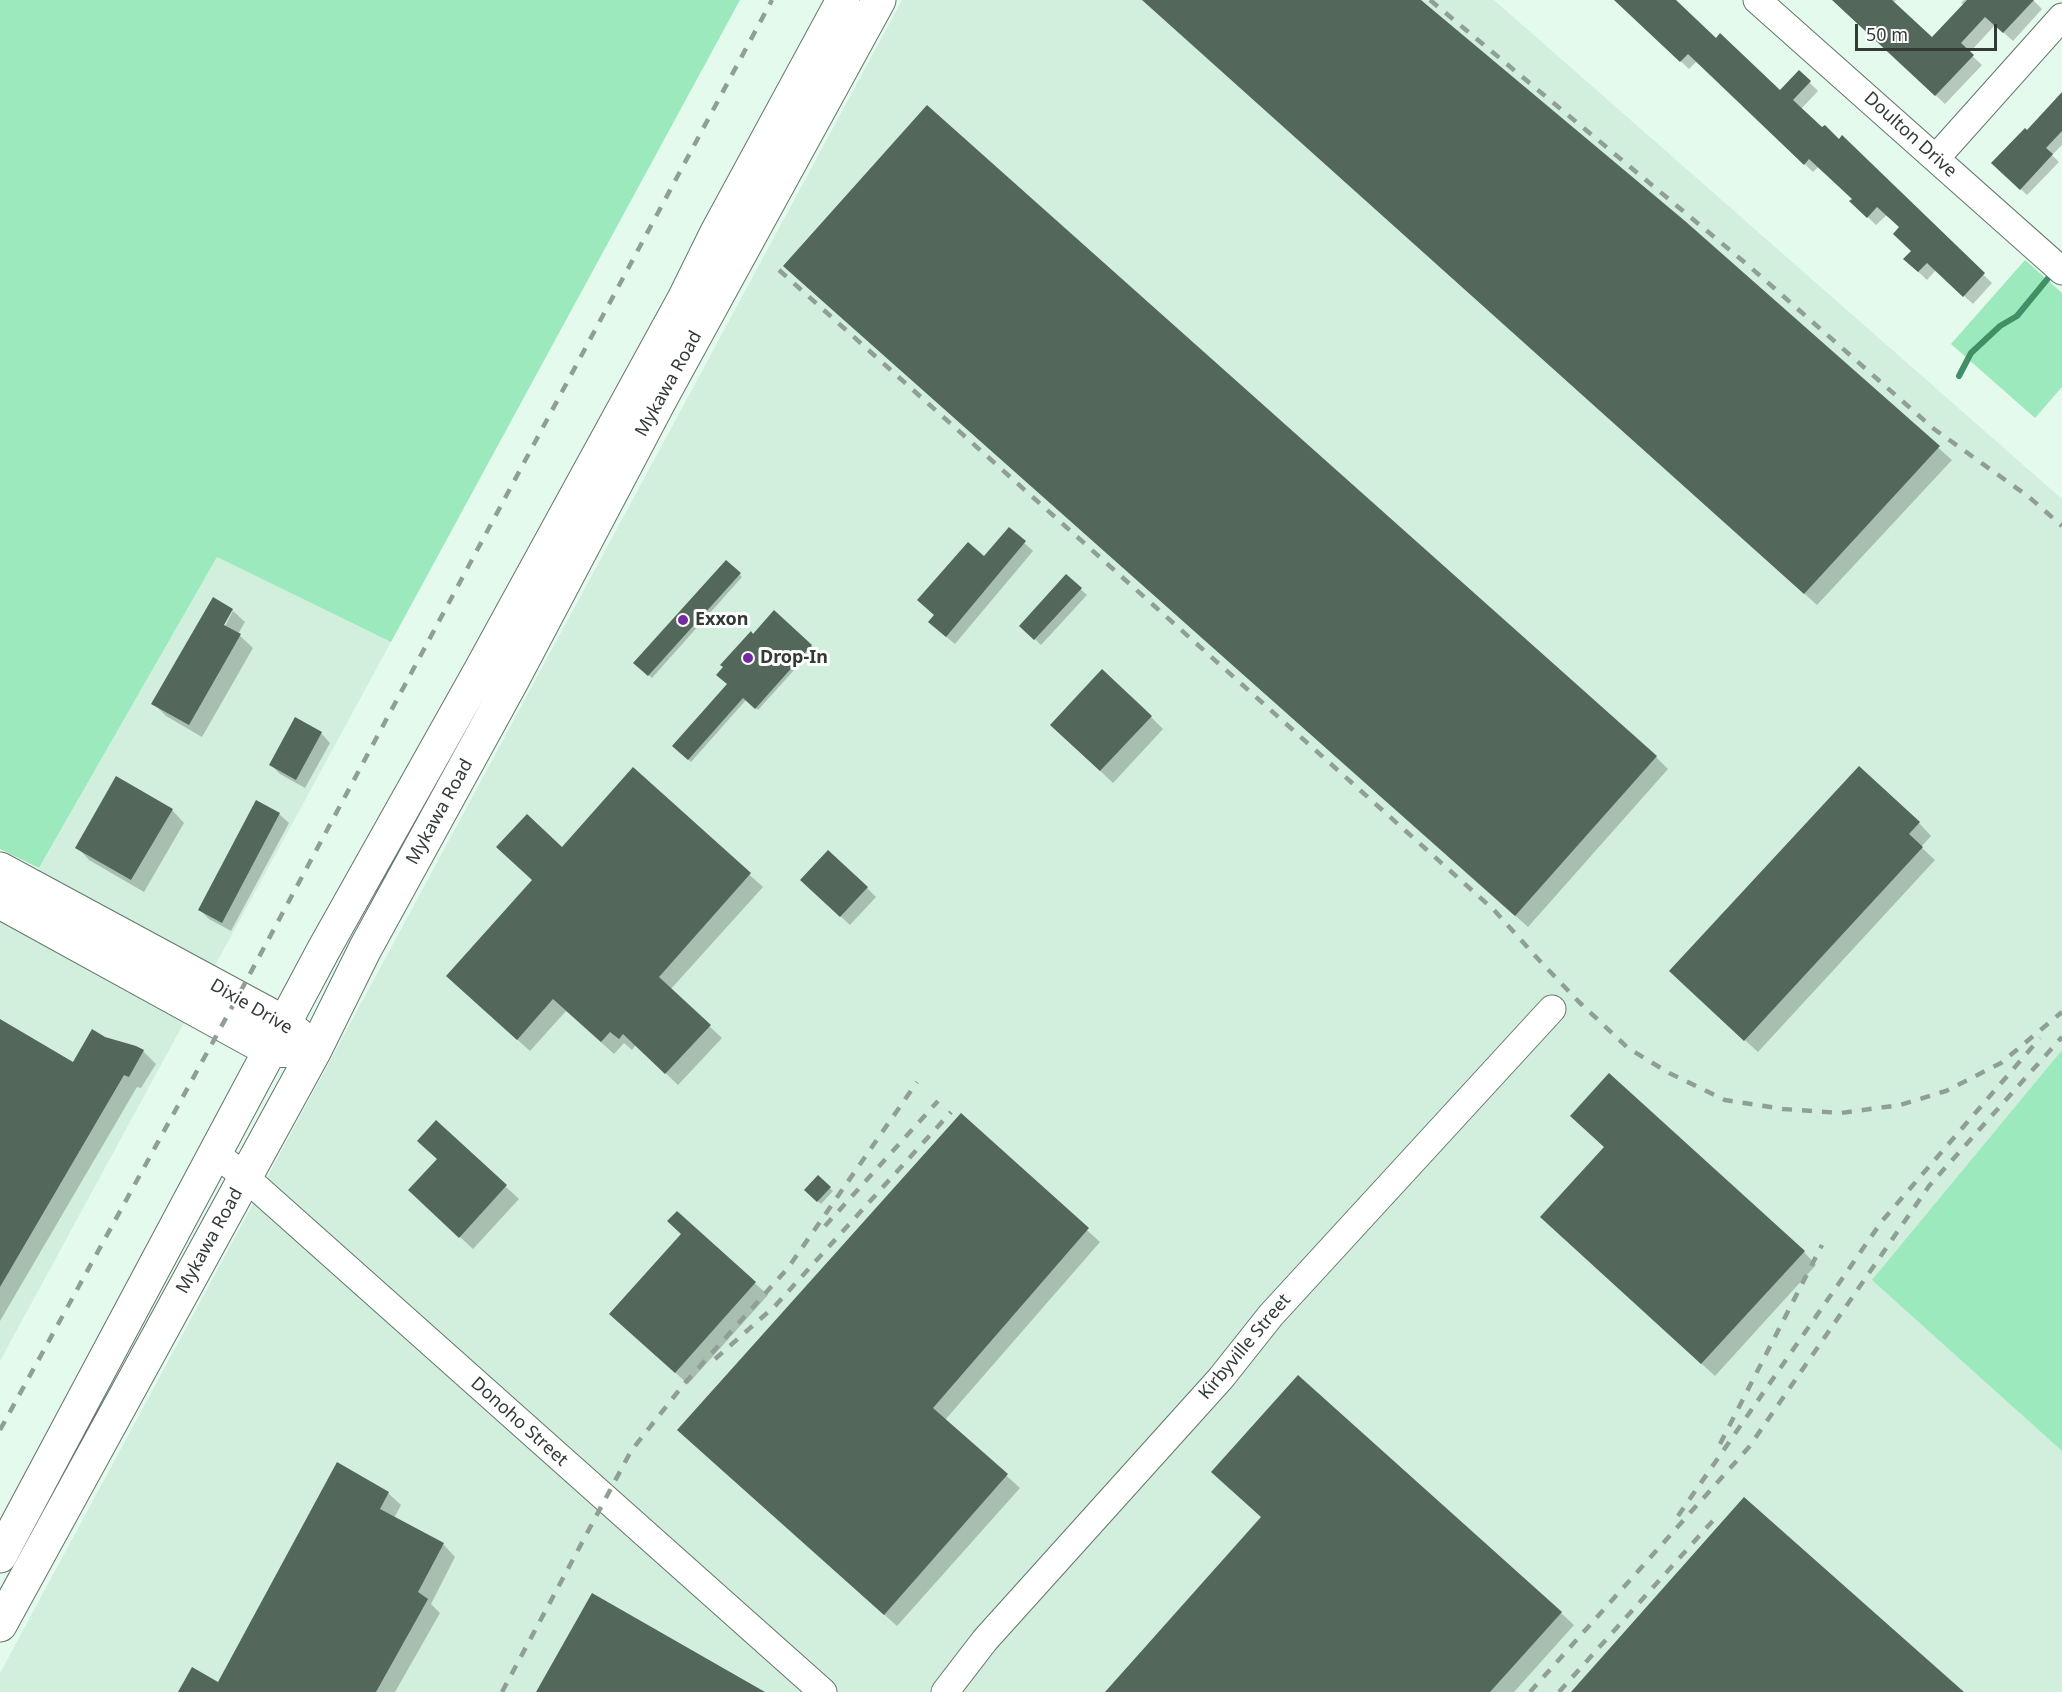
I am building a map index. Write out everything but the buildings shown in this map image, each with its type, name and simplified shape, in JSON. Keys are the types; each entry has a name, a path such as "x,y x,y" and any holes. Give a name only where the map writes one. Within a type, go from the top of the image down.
{"main road":[{"name":"Mykawa Road","path":"648,393 684,299 717,232 843,0"},
{"name":"Mykawa Road","path":"0,1556 324,949 474,681 554,565 648,393 879,0"},
{"name":"Mykawa Road","path":"2,1616 315,1050 365,949 513,679 554,565"},
{"name":"Dixie Drive","path":"1,879 278,1037 315,1050"}],"street":[{"name":"Doulton Drive","path":"1757,0 2062,271"},
{"path":"1936,158 2062,17"},
{"name":"Kirbyville Street","path":"945,1692 985,1640 1221,1377 1271,1314 1552,1009"},
{"name":"Donoho Street","path":"215,1153 245,1177 823,1692"}],"shaded area":[{"path":"902,0 1494,0 2062,499 2062,1050 1873,1280 2062,1451 2062,1692 0,1692 0,1673"},
{"path":"217,557 391,642 0,1361 0,919 8,923"}],"green space":[{"path":"0,0 740,0 391,642 217,557 39,868 0,849"},
{"path":"2025,260 2062,293 2062,387 2035,418 1951,344"},
{"path":"2062,1050 2062,1451 1872,1280"}],"waterway":[{"path":"1959,376 1971,353 2000,326 2017,316 2054,271"}],"railway":[{"path":"0,1430 237,998 772,0"},
{"path":"1430,0 1749,266 1934,429 2029,497 2062,526"},
{"path":"779,270 1494,910 1579,1002 1628,1048 1669,1073 1725,1100 1783,1109 1841,1113 1900,1105 1946,1091 2001,1063 2062,1012"},
{"path":"1530,1692 1749,1447 1929,1186 2062,1037"},
{"path":"1678,1516 1882,1221 2040,1038"},
{"path":"502,1692 631,1451 684,1384 788,1268 917,1082"},
{"path":"825,1226 938,1101"},
{"path":"715,1359 775,1306 951,1112"},
{"path":"1720,1444 1822,1245"},
{"path":"1559,1692 1718,1515"}],"place":[{"name":"Exxon","path":"683,620"},
{"name":"Drop-In","path":"748,658"}]}
